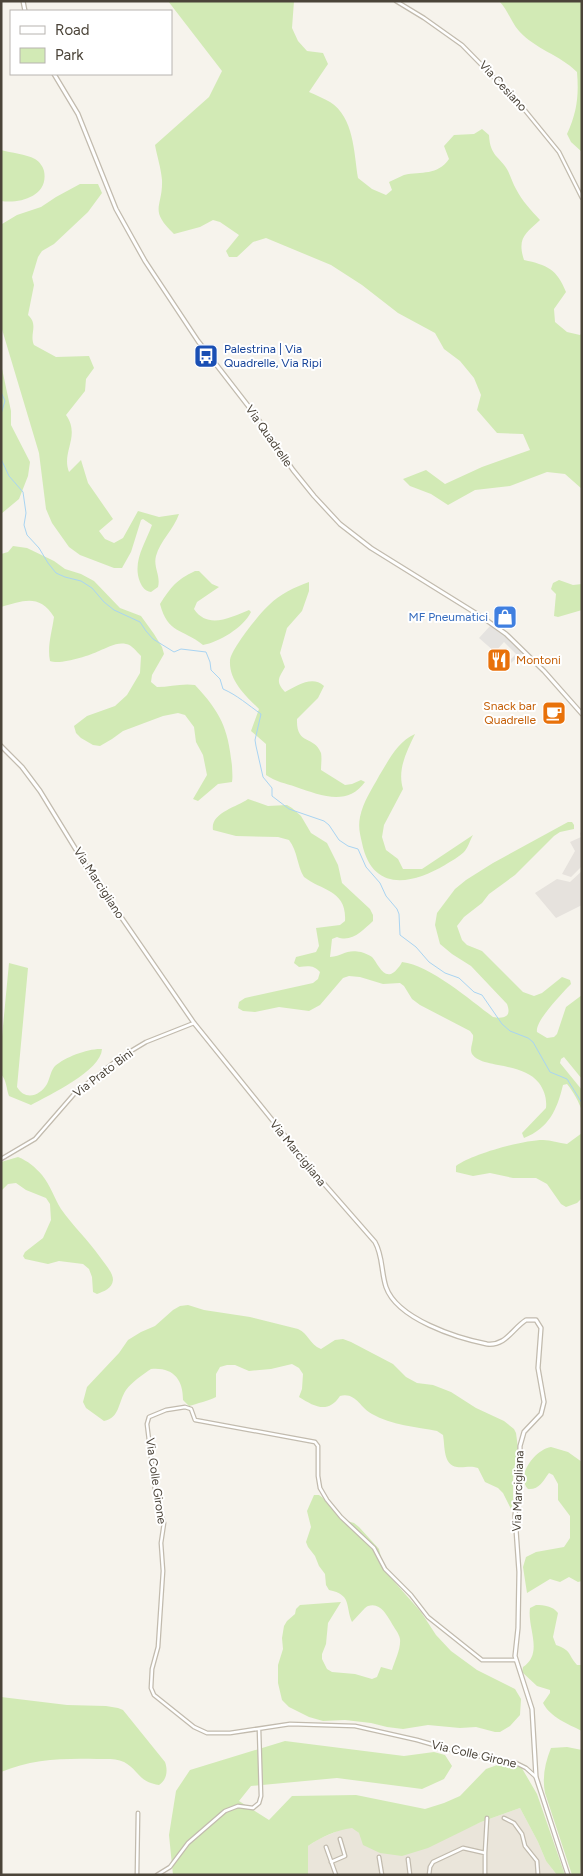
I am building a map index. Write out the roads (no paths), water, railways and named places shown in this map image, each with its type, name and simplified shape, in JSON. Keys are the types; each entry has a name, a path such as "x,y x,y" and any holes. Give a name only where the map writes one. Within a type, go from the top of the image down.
{"street":[{"name":"Via Cesiano","path":"396,1 462,45 519,102 557,148 582,198"},
{"name":"Via Quadrelle","path":"55,75 78,114 116,210 145,261 198,342 256,416 292,470 320,504 343,527 374,550 492,623 506,634 544,671 582,714"},
{"name":"Via Marcigliano","path":"1,746 22,767 40,791 86,866 194,1023"},
{"name":"Via Prato Bini","path":"1,1159 35,1139 76,1092 118,1059 149,1041 194,1023"},
{"name":"Via Marcigliana","path":"194,1023 323,1184 371,1237 378,1248 387,1289 403,1308 436,1330 488,1344 504,1340 526,1320 532,1320 540,1324 542,1336 538,1368 544,1406 539,1417 524,1432 521,1438 516,1486 515,1519 519,1580 516,1660 527,1688 532,1709 536,1777 568,1875"},
{"name":"Via Colle Girone","path":"516,1660 482,1660 428,1616 411,1595 385,1569 374,1548 341,1517 327,1500 320,1488 318,1446 315,1442 195,1420 191,1410 185,1406 155,1414 148,1418 156,1498 164,1523 161,1543 163,1571 158,1647 152,1669 151,1691 153,1695 194,1727 204,1732 230,1733 293,1724 355,1726 417,1740 462,1753 516,1763 524,1766 536,1777"},
{"path":"157,1875 170,1867 188,1843 225,1811 236,1807 254,1808 260,1803 262,1796 259,1728"},
{"path":"137,1875 138,1813"},
{"path":"485,1875 487,1818"},
{"path":"504,1818 514,1823 522,1834 525,1846 537,1861 538,1875"},
{"path":"331,1862 345,1856 340,1839"},
{"path":"326,1847 336,1875"},
{"path":"429,1875 430,1866 433,1862 462,1848 485,1853"},
{"path":"379,1857 382,1875"},
{"path":"408,1859 410,1875"}],"waterway":[{"path":"1,392 5,401 1,414"},
{"path":"1,459 9,476 23,492 26,513 24,525 27,535 39,548 56,573 81,581 92,588 114,610 140,622 153,639 174,652 181,649 206,652 211,670 220,679 223,689 238,697 261,714 255,740 263,777 272,788 272,796 289,809 324,821 339,840 348,846 358,849 366,867 380,883 386,896 397,909 400,935 416,947 429,962 445,973 459,978 474,992 482,995 502,1024 510,1031 533,1042 550,1072 567,1079 582,1103"}],"place":[{"name":"Palestrina | Via Quadrelle, Via Ripi","path":"206,356"},
{"name":"MF Pneumatici","path":"505,617"},
{"name":"Montoni","path":"499,660"},
{"name":"Snack bar Quadrelle","path":"554,713"}]}
